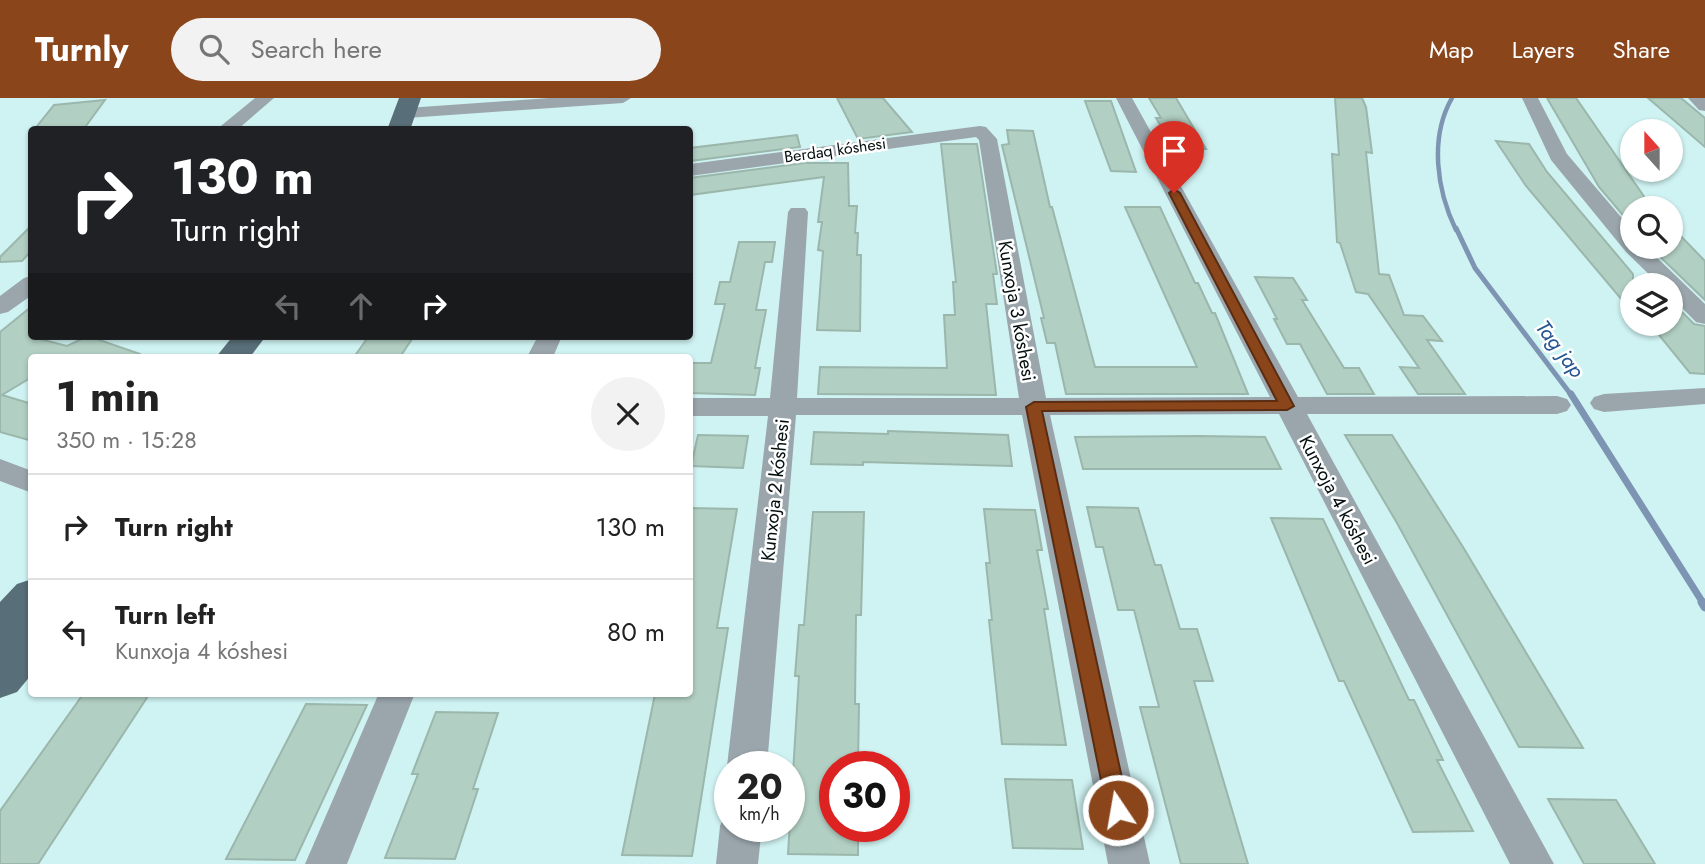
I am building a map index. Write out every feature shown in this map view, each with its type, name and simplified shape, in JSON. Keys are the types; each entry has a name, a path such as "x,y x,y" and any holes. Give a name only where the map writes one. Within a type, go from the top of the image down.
{"main road":[{"path":"385,126 402,110"},
{"path":"235,354 247,340"},
{"path":"0,633 28,601"},
{"path":"0,678 28,646"}],"street":[{"path":"230,126 266,98"},
{"path":"402,110 623,98"},
{"name":"Kunxoja 4 kóshesi","path":"1124,98 1533,864"},
{"path":"1530,98 1558,156 1620,229"},
{"path":"1696,98 1705,106"},
{"name":"Berdaq kóshesi","path":"693,170 980,131"},
{"name":"Kunxoja 3 kóshesi","path":"980,131 988,139 1034,407 1129,864"},
{"name":"Kunxoja 2 kóshesi","path":"749,751 783,407 798,212"},
{"path":"1647,259 1705,317"},
{"path":"0,307 28,286"},
{"path":"1604,403 1705,396"},
{"path":"693,407 1557,404"},
{"path":"0,469 28,481"},
{"path":"326,864 395,697"},
{"path":"737,864 739,842"}],"building":[{"path":"837,98 883,98 912,132 858,139"},
{"path":"1149,98 1176,98 1206,149 1175,149 1156,118 1161,118"},
{"path":"1335,98 1362,98 1366,107 1372,153 1366,152 1379,274 1389,275 1404,315 1423,316 1442,341 1427,340 1465,394 1418,394 1400,367 1419,368 1368,294 1356,292 1340,243 1337,242 1332,154 1339,155"},
{"path":"1547,98 1576,98 1620,162 1620,182 1634,182 1644,196 1620,196 1620,212 1599,187"},
{"path":"1648,98 1681,98 1705,118 1705,147 1684,129 1684,119 1672,119"},
{"path":"105,100 86,126 37,126 54,105"},
{"path":"1085,101 1111,101 1136,172 1111,171"},
{"path":"1007,130 1033,131 1050,207 1095,367 1197,367 1125,207 1160,207 1195,283 1198,283 1212,313 1215,313 1248,394 1066,394 1055,343 1047,343 1041,318 1044,318 1002,145 1009,144"},
{"path":"797,135 800,147 693,161 693,148"},
{"path":"1496,141 1529,144 1547,172 1632,273 1620,273 1620,298 1526,186"},
{"path":"941,144 977,144 997,274 993,274 997,304 986,304 996,395 818,394 820,367 947,368 944,315 955,315 953,282 956,282"},
{"path":"804,163 848,163 849,206 857,206 855,233 858,233 857,255 861,255 860,331 817,330 823,251 818,250 822,222 818,222 824,177 693,195 693,178"},
{"path":"28,229 28,254 22,261 0,262 0,257"},
{"path":"1683,238 1705,261 1705,300 1683,279 1683,273 1677,273 1662,259 1683,259"},
{"path":"739,242 775,242 772,262 765,262 756,310 766,310 755,368 760,368 755,395 693,393 693,363 711,363 725,304 715,304 720,282 730,282"},
{"path":"1255,277 1293,278 1307,300 1302,300 1344,368 1359,368 1374,394 1327,394 1300,344 1287,344"},
{"path":"28,309 28,340 44,340 67,346 80,340 100,340 140,354 28,354 28,379 2,395 28,403 28,440 0,432 0,332"},
{"path":"1683,313 1694,324 1705,326 1705,374 1690,373 1660,336 1683,336"},
{"path":"366,340 411,340 402,354 356,354"},
{"path":"888,431 1008,435 1012,466 863,462 863,465 811,464 814,432 888,434"},
{"path":"698,435 748,436 743,468 693,466"},
{"path":"1345,435 1392,435 1463,547 1583,748 1519,747 1397,523"},
{"path":"1075,437 1265,437 1281,469 1083,469"},
{"path":"1087,507 1138,508 1155,565 1161,565 1180,629 1197,629 1213,681 1194,681 1248,864 1181,864 1140,707 1159,707 1134,610 1118,610 1103,547 1096,547"},
{"path":"693,508 737,509 717,628 728,628 692,856 622,855 654,697 693,697"},
{"path":"984,509 1035,510 1042,550 1037,550 1048,609 1044,609 1066,745 1002,744 989,620 992,620 986,563 990,563"},
{"path":"813,512 864,512 861,615 856,615 855,704 859,704 858,751 819,751 819,842 858,842 858,855 788,854 789,842 805,842 805,751 794,751 799,676 795,676 799,625 804,625"},
{"path":"1271,518 1323,519 1409,700 1414,700 1443,760 1437,760 1473,831 1413,832 1344,681 1339,681"},
{"path":"81,697 147,697 38,864 0,864 0,811"},
{"path":"306,704 367,705 295,860 226,859"},
{"path":"436,712 498,713 473,789 478,789 455,859 385,858 418,774 412,774"},
{"path":"1005,779 1072,780 1083,849 1013,848"},
{"path":"1548,799 1616,800 1655,864 1584,864"}],"waterway":[{"name":"Tag jap","path":"1452,98 1440,130 1438,164 1444,199 1456,230"},
{"name":"Tag jap","path":"1456,228 1475,268 1572,396"},
{"name":"Tag jap","path":"1571,394 1703,603"},
{"name":"Tag jap","path":"1702,602 1705,607"}],"route":[{"path":"1118,810 1034,407 1287,406 1174,193"}]}
